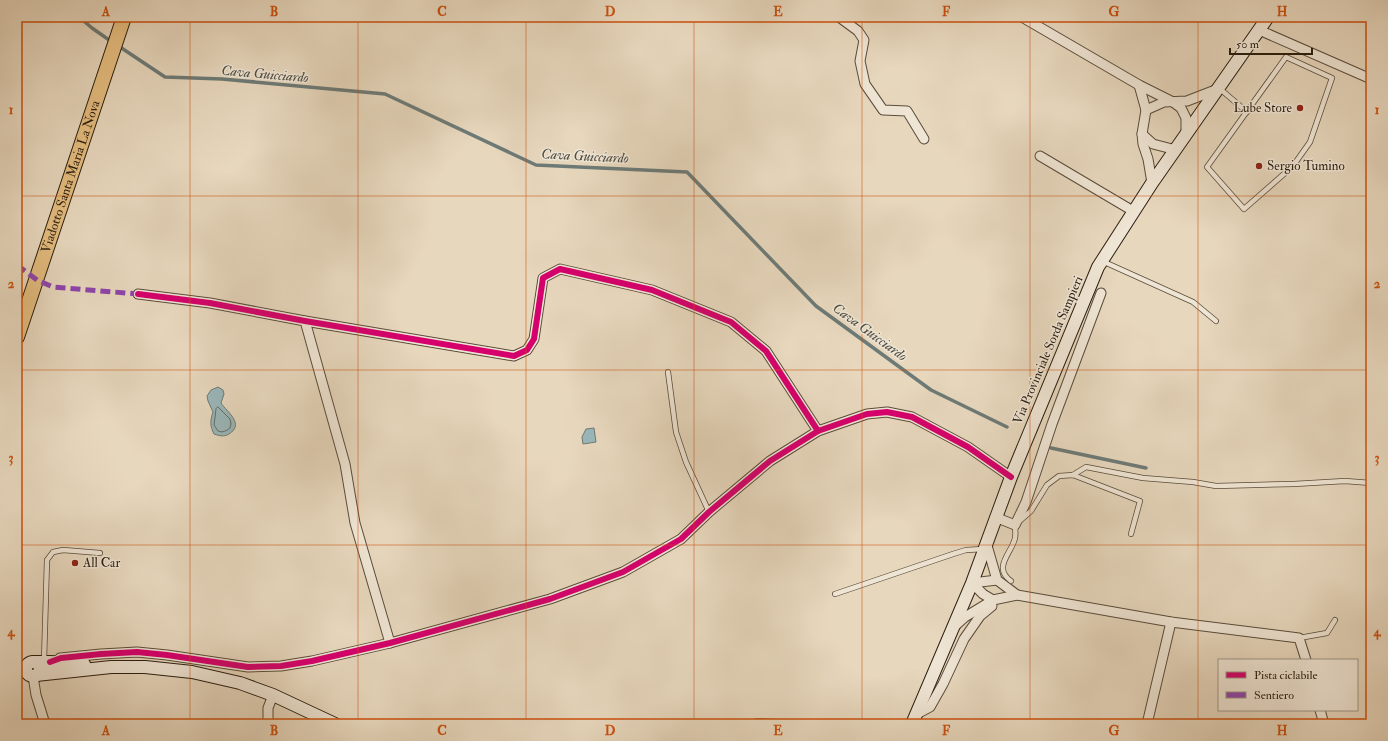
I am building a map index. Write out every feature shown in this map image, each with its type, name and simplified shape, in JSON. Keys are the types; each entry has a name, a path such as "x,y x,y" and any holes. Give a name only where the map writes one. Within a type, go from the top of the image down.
{"main road":[{"name":"Viadotto Santa Maria La Nova","path":"17,337 124,17"}],"street":[{"path":"839,17 858,31 864,40 860,61 865,84 883,110 907,111 924,139"},
{"path":"1022,17 1139,85 1173,102 1181,108 1186,118 1186,134"},
{"name":"Via Provinciale Sorda Sampieri","path":"914,720 950,631 972,583 995,517 1092,281 1133,211 1268,17"},
{"path":"1259,30 1371,80"},
{"path":"1139,85 1146,110 1142,134 1143,144 1148,158 1152,184"},
{"path":"1146,110 1164,102 1187,101 1219,88"},
{"path":"1142,134 1153,144 1176,150"},
{"path":"1040,156 1133,211"},
{"path":"138,294 210,303 305,321 514,356 527,350 534,339 543,278 560,269 652,290 731,322 766,350 818,431"},
{"path":"995,517 1015,525 1026,502 1052,424 1101,293"},
{"path":"305,321 346,464 355,523 390,643"},
{"path":"17,665 68,660 100,654 137,652 248,667 281,666 312,661 390,643 550,599 623,572 681,539 709,512 770,461 818,431 867,414 887,412 912,417 968,447 1011,477"},
{"path":"985,546 997,580 1017,595"},
{"path":"972,583 997,580"},
{"path":"972,583 983,594 993,600"},
{"path":"950,631 965,618 993,600 1017,595 1172,622 1299,638 1306,659"},
{"path":"914,720 930,708 964,639 980,616 1003,598"},
{"path":"1147,724 1172,622"},
{"path":"68,660 111,668"},
{"path":"57,672 68,660"},
{"path":"29,675 40,670 37,663 39,662"},
{"path":"29,675 111,668 145,667 192,672 240,682 273,695 336,724"},
{"path":"29,675 45,724"},
{"path":"268,724 268,708 273,695"},
{"path":"1320,711 1324,724"}],"lane":[{"path":"1286,57 1332,78 1310,142 1293,166 1244,209 1207,167 1247,112 1286,57"},
{"path":"1219,88 1247,112"},
{"path":"1102,262 1193,302 1216,321"},
{"path":"668,372 676,432 686,462 709,512"},
{"path":"1073,475 1086,467 1143,478 1193,482 1216,486 1294,484 1345,480 1371,483"},
{"path":"1012,581 1006,577 1003,570 1004,562 1015,538 1015,525 1031,511 1047,485 1060,476 1073,475 1140,501 1131,534"},
{"path":"835,594 953,554 985,546"},
{"path":"39,662 47,560 52,552 63,550 100,553"},
{"path":"1299,638 1327,633 1335,620"},
{"path":"747,724 757,721 823,724"}],"water":[{"path":"218,387 223,390 224,394 221,403 235,422 233,430 224,436 214,434 211,426 213,412 207,396 211,390"},
{"path":"594,428 596,442 583,444 582,437 586,429"}],"waterway":[{"name":"Cava Guicciardo","path":"79,17 112,42"},
{"name":"Cava Guicciardo","path":"117,45 165,77 222,79 385,94 536,165 687,172 816,306 931,390 1007,427"},
{"name":"Cava Guicciardo","path":"1051,448 1146,468"}],"marked path":[{"path":"17,265 37,280 53,287 138,294"}],"cycle path":[{"path":"138,294 210,303 305,321 514,356 527,350 534,339 543,278 560,269 652,290 731,322 766,351 818,431"},
{"path":"50,662 61,658 137,652 248,667 281,666 312,661 390,643 550,599 623,572 681,539 709,512 770,461 818,431 867,414 887,412 912,417 968,447 1011,477"}],"place":[{"name":"Lube Store","path":"1300,108"},
{"name":"Sergio Tumino","path":"1259,166"},
{"name":"All Car","path":"75,563"}]}
